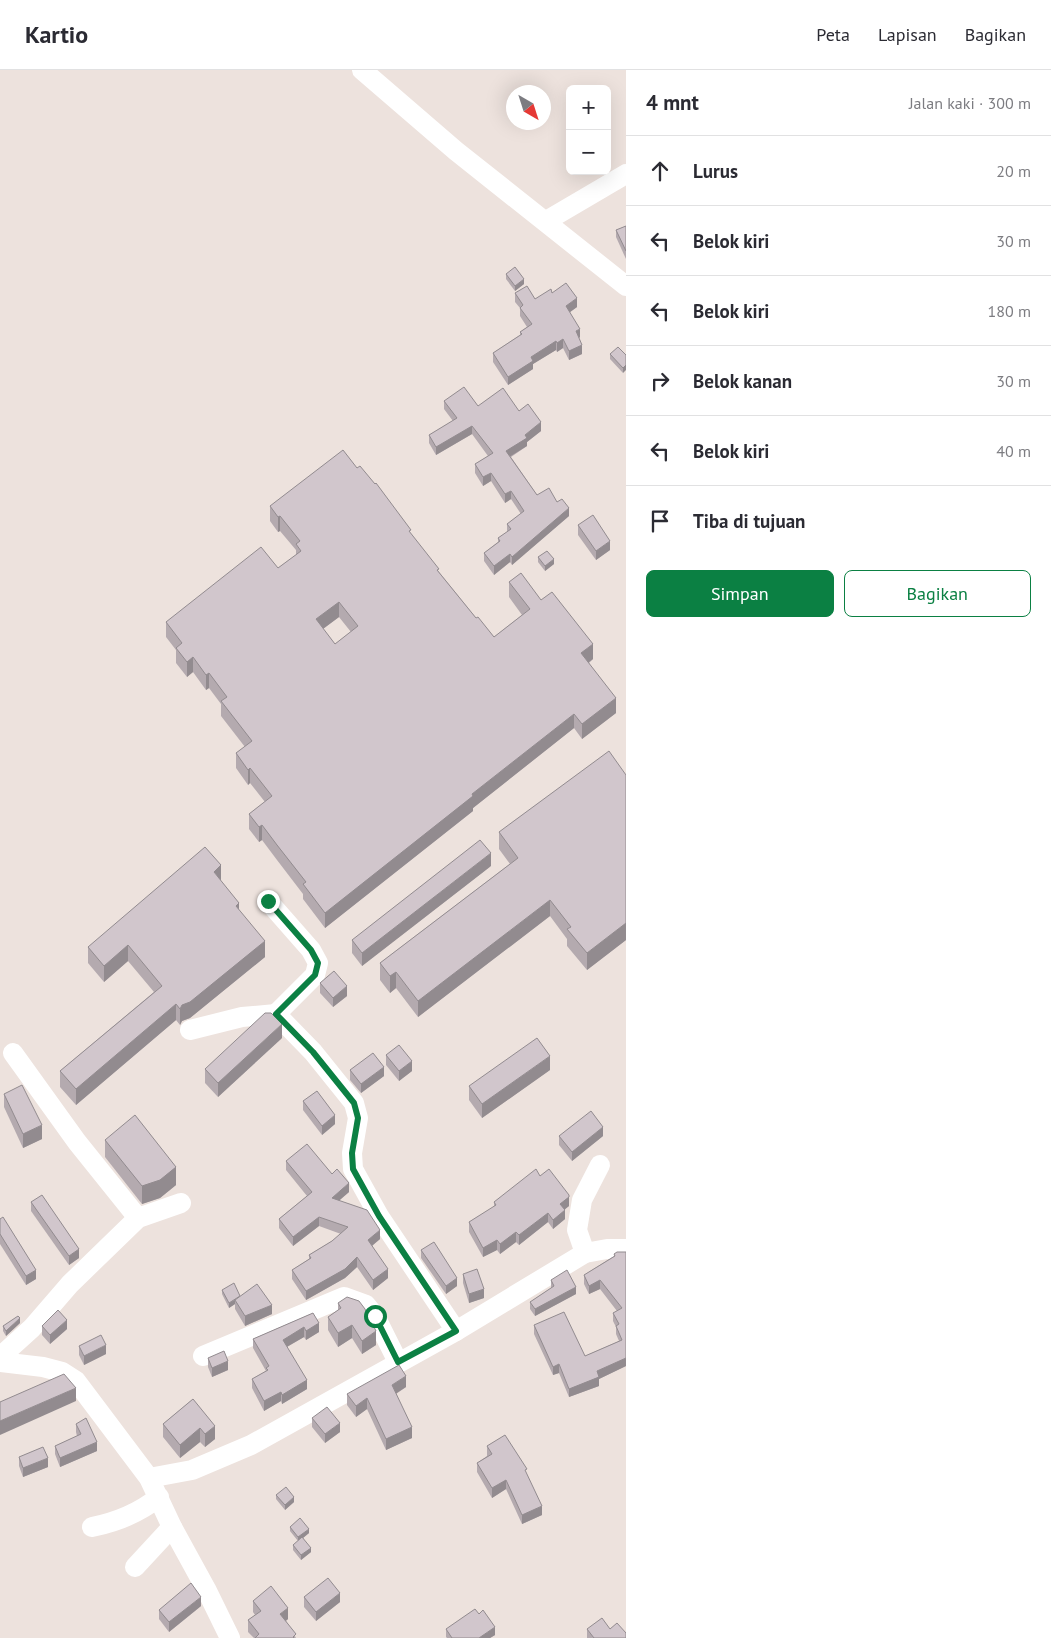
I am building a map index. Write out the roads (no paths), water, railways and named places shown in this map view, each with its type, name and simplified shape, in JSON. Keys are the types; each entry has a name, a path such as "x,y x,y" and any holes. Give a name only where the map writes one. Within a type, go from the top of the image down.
{"street":[{"path":"362,70 456,151 626,286"},
{"path":"546,221 626,174"},
{"path":"190,1030 242,1017 276,1014 315,975 318,963 311,950 268,901"},
{"path":"276,1014 313,1052 354,1103 358,1118 352,1153 353,1169 379,1216 456,1331"},
{"path":"13,1053 77,1142 138,1218"},
{"path":"586,1253 577,1230 582,1200 600,1164"},
{"path":"0,1358 32,1328 70,1284 138,1218 181,1203"},
{"path":"150,1478 192,1470 251,1445 318,1410 398,1362 456,1331 586,1253 607,1249 626,1249"},
{"path":"203,1356 344,1297 366,1305 375,1316 398,1362"},
{"path":"0,1362 52,1369 62,1372 76,1381 150,1478 172,1528 206,1589 230,1638"},
{"path":"92,1527 108,1524 143,1510 159,1497"},
{"path":"135,1567 172,1528"}]}
